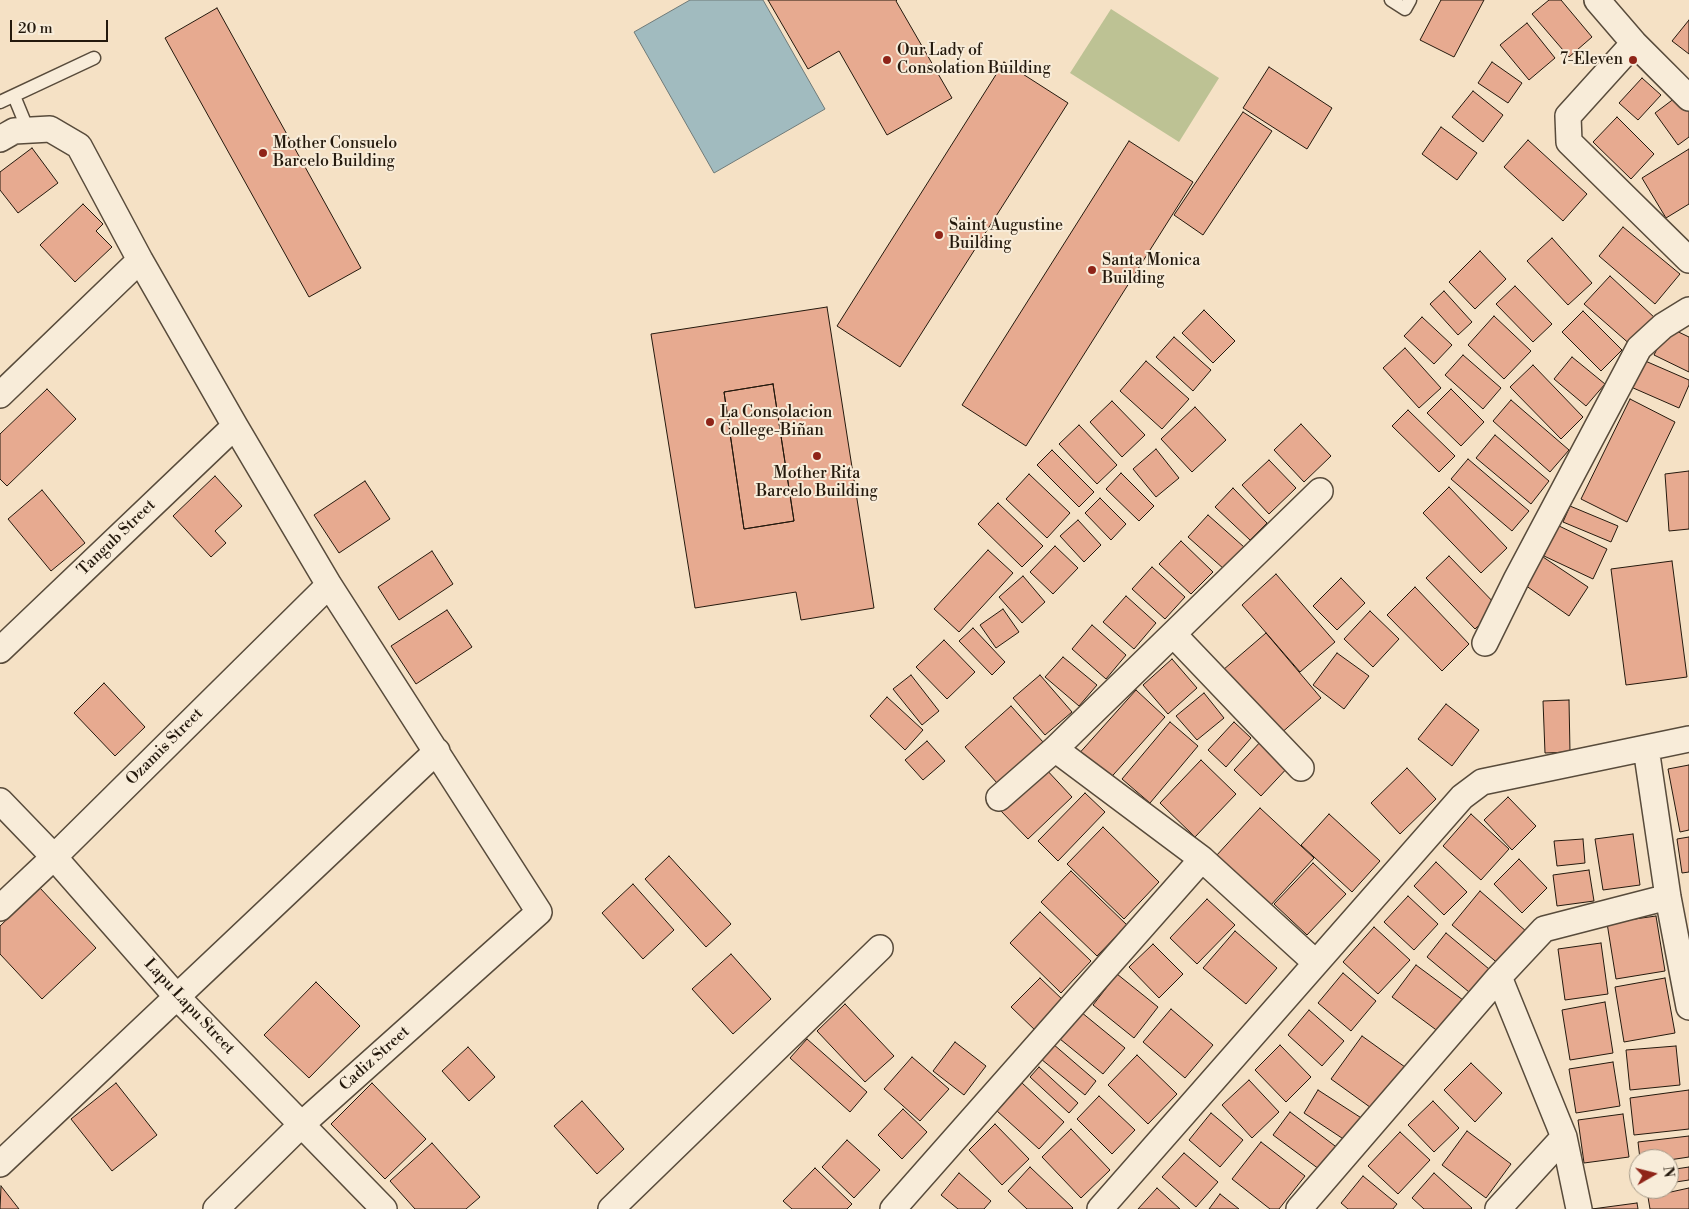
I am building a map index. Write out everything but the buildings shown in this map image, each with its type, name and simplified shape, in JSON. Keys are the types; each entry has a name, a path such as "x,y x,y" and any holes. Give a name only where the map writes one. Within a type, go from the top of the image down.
{"street":[{"path":"1596,0 1634,43 1689,98"},
{"path":"1634,43 1568,116 1569,142 1689,260"},
{"path":"0,140 14,131 50,129 80,146 140,260 235,426 329,585 437,752 0,1164"},
{"path":"0,395 140,260"},
{"path":"1485,643 1517,578 1639,348 1663,326 1689,310"},
{"name":"Tangub Street","path":"0,650 235,426"},
{"path":"999,798 1055,749 1320,491"},
{"name":"Ozamis Street","path":"0,908 329,585"},
{"path":"1174,634 1301,768"},
{"path":"1100,1209 1462,796 1482,782 1689,739"},
{"path":"1646,748 1668,897 1689,1007"},
{"path":"1055,749 1202,859 1316,963"},
{"name":"Cadiz Street","path":"216,1209 302,1124 539,912 437,752"},
{"name":"Lapu Lapu Street","path":"0,801 54,857 177,997 384,1209"},
{"path":"893,1209 1202,859"},
{"path":"1299,1209 1499,977 1544,929 1668,897"},
{"path":"611,1209 880,948"},
{"path":"1499,977 1564,1137 1579,1209"},
{"path":"1498,1209 1564,1137"}],"lane":[{"path":"1391,0 1405,9 1410,0"},
{"path":"0,102 94,58"},
{"path":"14,96 28,130"}],"green space":[{"path":"1111,9 1219,78 1179,142 1070,73"}],"water":[{"path":"690,0 763,0 825,109 714,173 634,32"}],"place":[{"name":"Our Lady of Consolation Building","path":"887,60"},
{"name":"7-Eleven","path":"1633,60"},
{"name":"Mother Consuelo Barcelo Building","path":"263,153"},
{"name":"Saint Augustine Building","path":"939,235"},
{"name":"Santa Monica Building","path":"1092,270"},
{"name":"La Consolacion College-Biñan","path":"710,422"},
{"name":"Mother Rita Barcelo Building","path":"817,456"}]}
